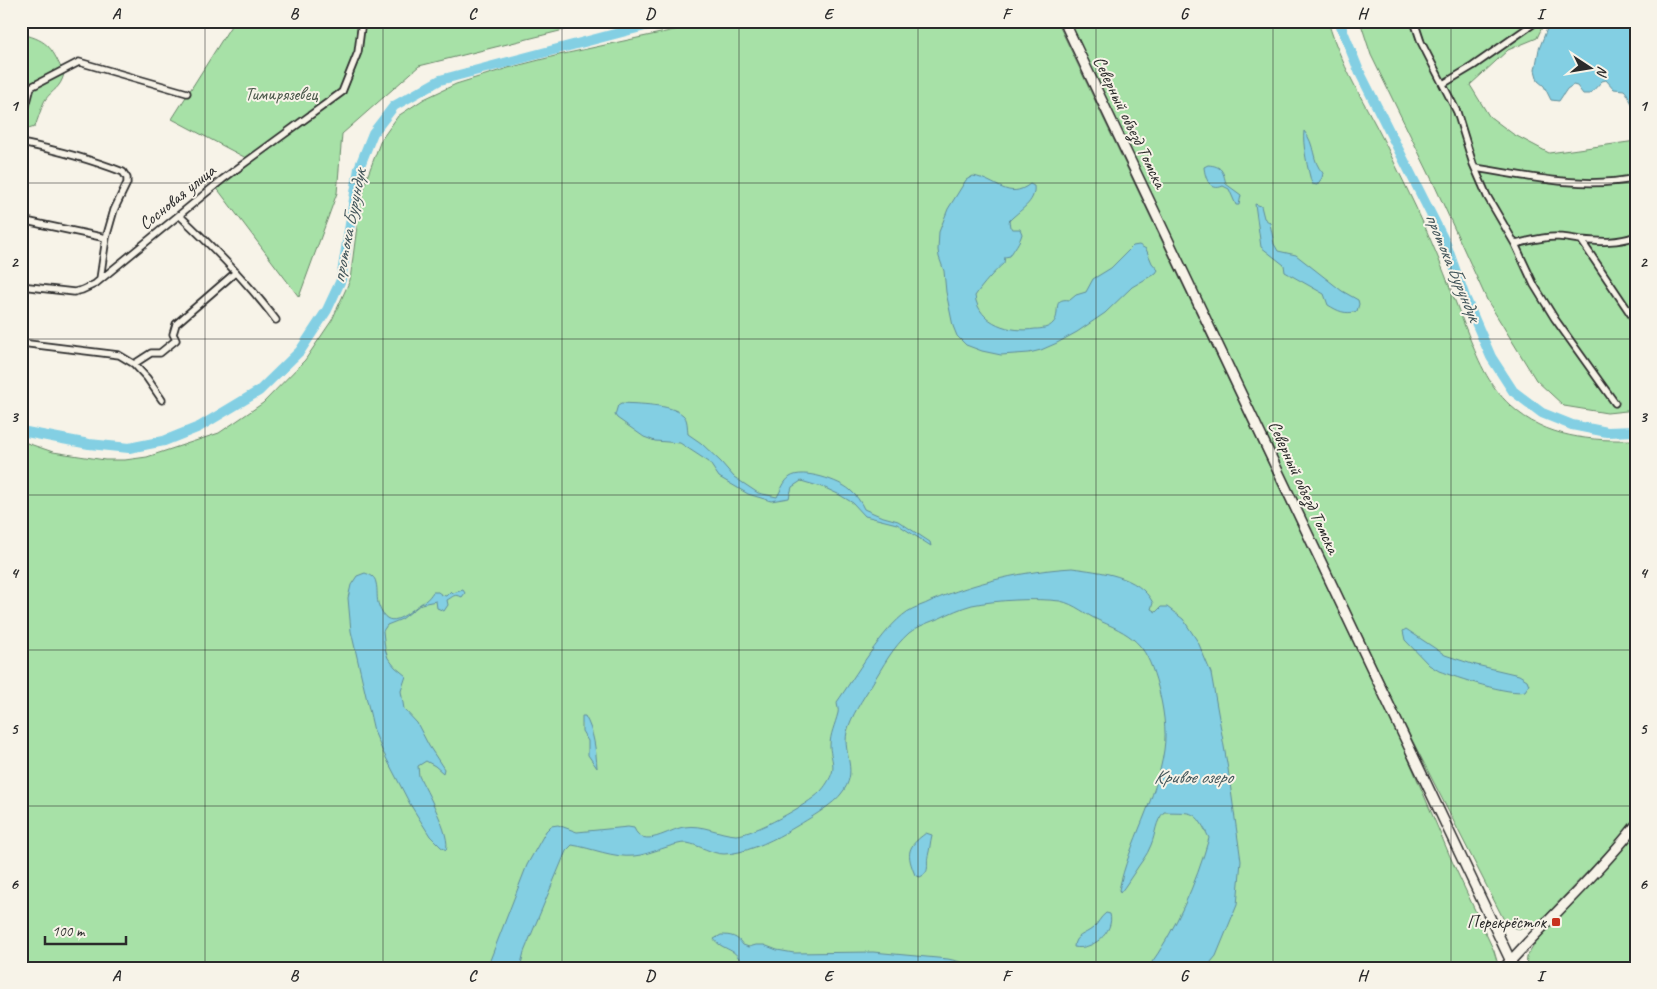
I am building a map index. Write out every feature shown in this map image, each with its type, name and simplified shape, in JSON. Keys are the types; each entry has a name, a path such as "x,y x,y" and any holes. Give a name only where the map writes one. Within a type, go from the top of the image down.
{"main road":[{"name":"Северный объезд Томска","path":"1064,21 1509,966"},
{"path":"1509,966 1536,932 1585,883 1636,825"}],"street":[{"name":"Сосновая улица","path":"21,286 74,292 95,284 223,179 342,92 358,52 362,21"},
{"path":"1414,21 1422,42 1457,112 1475,168 1487,196 1534,285 1615,403"},
{"path":"1442,84 1473,66 1532,24"},
{"path":"21,125 31,88 79,62 187,93"},
{"path":"21,143 56,150 116,169 125,174 127,183 114,210 106,238 100,279"},
{"path":"1475,168 1533,178 1590,183 1624,181 1636,178"},
{"path":"179,215 216,250 276,320"},
{"path":"21,220 106,238"},
{"path":"1514,244 1558,236 1581,240 1622,241 1636,236"},
{"path":"1581,240 1636,322"},
{"path":"134,364 151,353 160,353 176,340 173,334 176,324 236,272"},
{"path":"21,343 119,355 134,364 147,378 162,400"}],"green space":[{"name":"Тимирязевец","path":"234,21 600,21 419,66 342,134 337,193 299,297 216,187 239,171 246,158 172,119"},
{"path":"704,21 1057,21 1403,746 1452,861 1494,951 1497,961 1496,968 21,968 21,441 53,452 105,460 125,460 147,457 219,433 263,403 305,360 332,320 350,280 359,211 366,180 381,140 398,116 424,99 456,84 559,55 679,29"},
{"path":"1069,21 1328,21 1349,75 1386,144 1427,231 1479,361 1489,380 1511,406 1539,425 1554,431 1586,438 1636,440 1636,817 1611,847 1549,912 1529,927 1516,928 1505,922 1404,724"},
{"path":"1360,21 1545,21 1537,38 1508,50 1470,85 1489,116 1513,134 1549,153 1636,141 1636,410 1607,413 1564,406 1536,380 1487,300 1434,184 1371,55"},
{"path":"22,34 39,40 49,47 64,74 58,86 45,100 35,127 21,131"},
{"path":"1636,834 1636,968 1526,968 1527,957 1536,942"}],"water":[{"path":"1550,21 1636,21 1636,105 1633,105 1624,90 1614,89 1606,80 1602,81 1590,94 1583,94 1577,86 1573,85 1567,89 1559,101 1551,100 1544,86 1538,81 1535,70 1539,49"},
{"path":"1304,131 1308,136 1319,168 1323,173 1317,185 1312,184 1309,172"},
{"path":"1208,165 1219,168 1223,173 1226,184 1241,195 1239,205 1236,205 1229,189 1223,186 1215,187 1209,183 1204,167"},
{"path":"973,176 1009,190 1022,189 1030,184 1034,186 1030,202 1009,221 1010,227 1020,229 1022,234 1018,243 1010,256 1005,257 1004,263 975,296 978,306 989,320 1007,328 1026,330 1049,326 1057,315 1060,301 1070,300 1076,295 1086,292 1093,279 1111,268 1133,246 1139,245 1146,249 1152,263 1158,270 1132,287 1105,313 1077,332 1041,350 1001,355 966,345 957,336 953,326 944,271 938,250 939,232 948,209 966,180"},
{"path":"1255,204 1261,206 1264,218 1270,223 1274,244 1278,251 1296,255 1342,291 1358,300 1357,311 1342,312 1328,305 1324,294 1285,272 1284,265 1261,247"},
{"path":"621,403 654,405 678,411 686,419 688,434 701,443 734,477 758,493 777,497 784,483 790,477 803,474 821,477 845,486 856,496 864,509 898,521 930,542 931,546 897,524 865,516 853,503 838,494 801,481 792,487 789,498 771,501 748,494 719,477 709,462 680,443 655,441 644,437 617,418 615,415 618,405"},
{"name":"Кривое озеро","path":"1072,568 1106,573 1129,581 1147,594 1153,603 1151,609 1156,612 1161,607 1167,607 1183,619 1198,642 1211,673 1228,769 1241,861 1237,905 1216,956 1206,968 1148,968 1168,938 1184,906 1204,855 1209,838 1197,817 1188,813 1164,812 1157,824 1148,853 1120,893 1119,890 1129,855 1155,786 1164,750 1165,726 1163,710 1150,662 1139,645 1124,632 1095,619 1076,607 1060,601 1028,600 968,606 920,626 903,638 884,664 851,720 846,740 850,770 847,786 823,810 785,833 756,847 724,854 715,853 687,843 676,844 634,856 610,854 572,845 566,851 524,952 520,968 487,968 527,865 546,831 551,826 558,825 577,832 628,827 634,828 638,834 644,837 650,838 691,826 736,835 744,834 767,825 805,804 820,792 827,783 833,770 830,742 838,712 837,702 879,641 898,619 916,607 965,588 1000,578"},
{"path":"365,573 375,579 379,606 383,614 392,620 403,617 426,600 433,592 446,596 451,591 453,593 463,590 465,593 462,597 455,595 447,600 448,605 444,611 437,608 436,601 421,604 402,619 387,625 383,631 388,658 406,676 401,691 404,709 417,723 444,769 443,773 426,761 418,766 419,776 442,825 447,844 446,850 430,836 410,804 374,731 351,631 348,598 351,585 357,576"},
{"path":"1406,629 1445,655 1472,664 1519,675 1527,680 1529,685 1525,691 1508,691 1439,671 1429,665 1405,640 1403,631"},
{"path":"582,716 585,716 592,735 597,768 588,755 588,741 582,731"},
{"path":"926,833 932,835 927,871 920,877 915,875 910,861 910,851 915,842"},
{"path":"1106,913 1110,914 1111,921 1101,939 1088,946 1074,947 1076,940 1093,928"},
{"path":"721,935 734,937 743,945 749,947 764,945 794,953 873,952 948,959 961,962 971,968 677,968 679,962 719,967 740,964 734,952 717,943 714,939"}],"waterway":[{"name":"протока Бурундук","path":"21,431 89,444 129,448 164,441 199,427 259,391 300,351 327,310 341,280 359,168 373,133 394,106 440,80 664,21"},
{"name":"протока Бурундук","path":"1339,21 1359,71 1446,244 1465,297 1491,357 1513,391 1542,413 1572,425 1607,432 1636,431"}],"place":[{"name":"Перекрёсток","path":"1556,922"}]}
